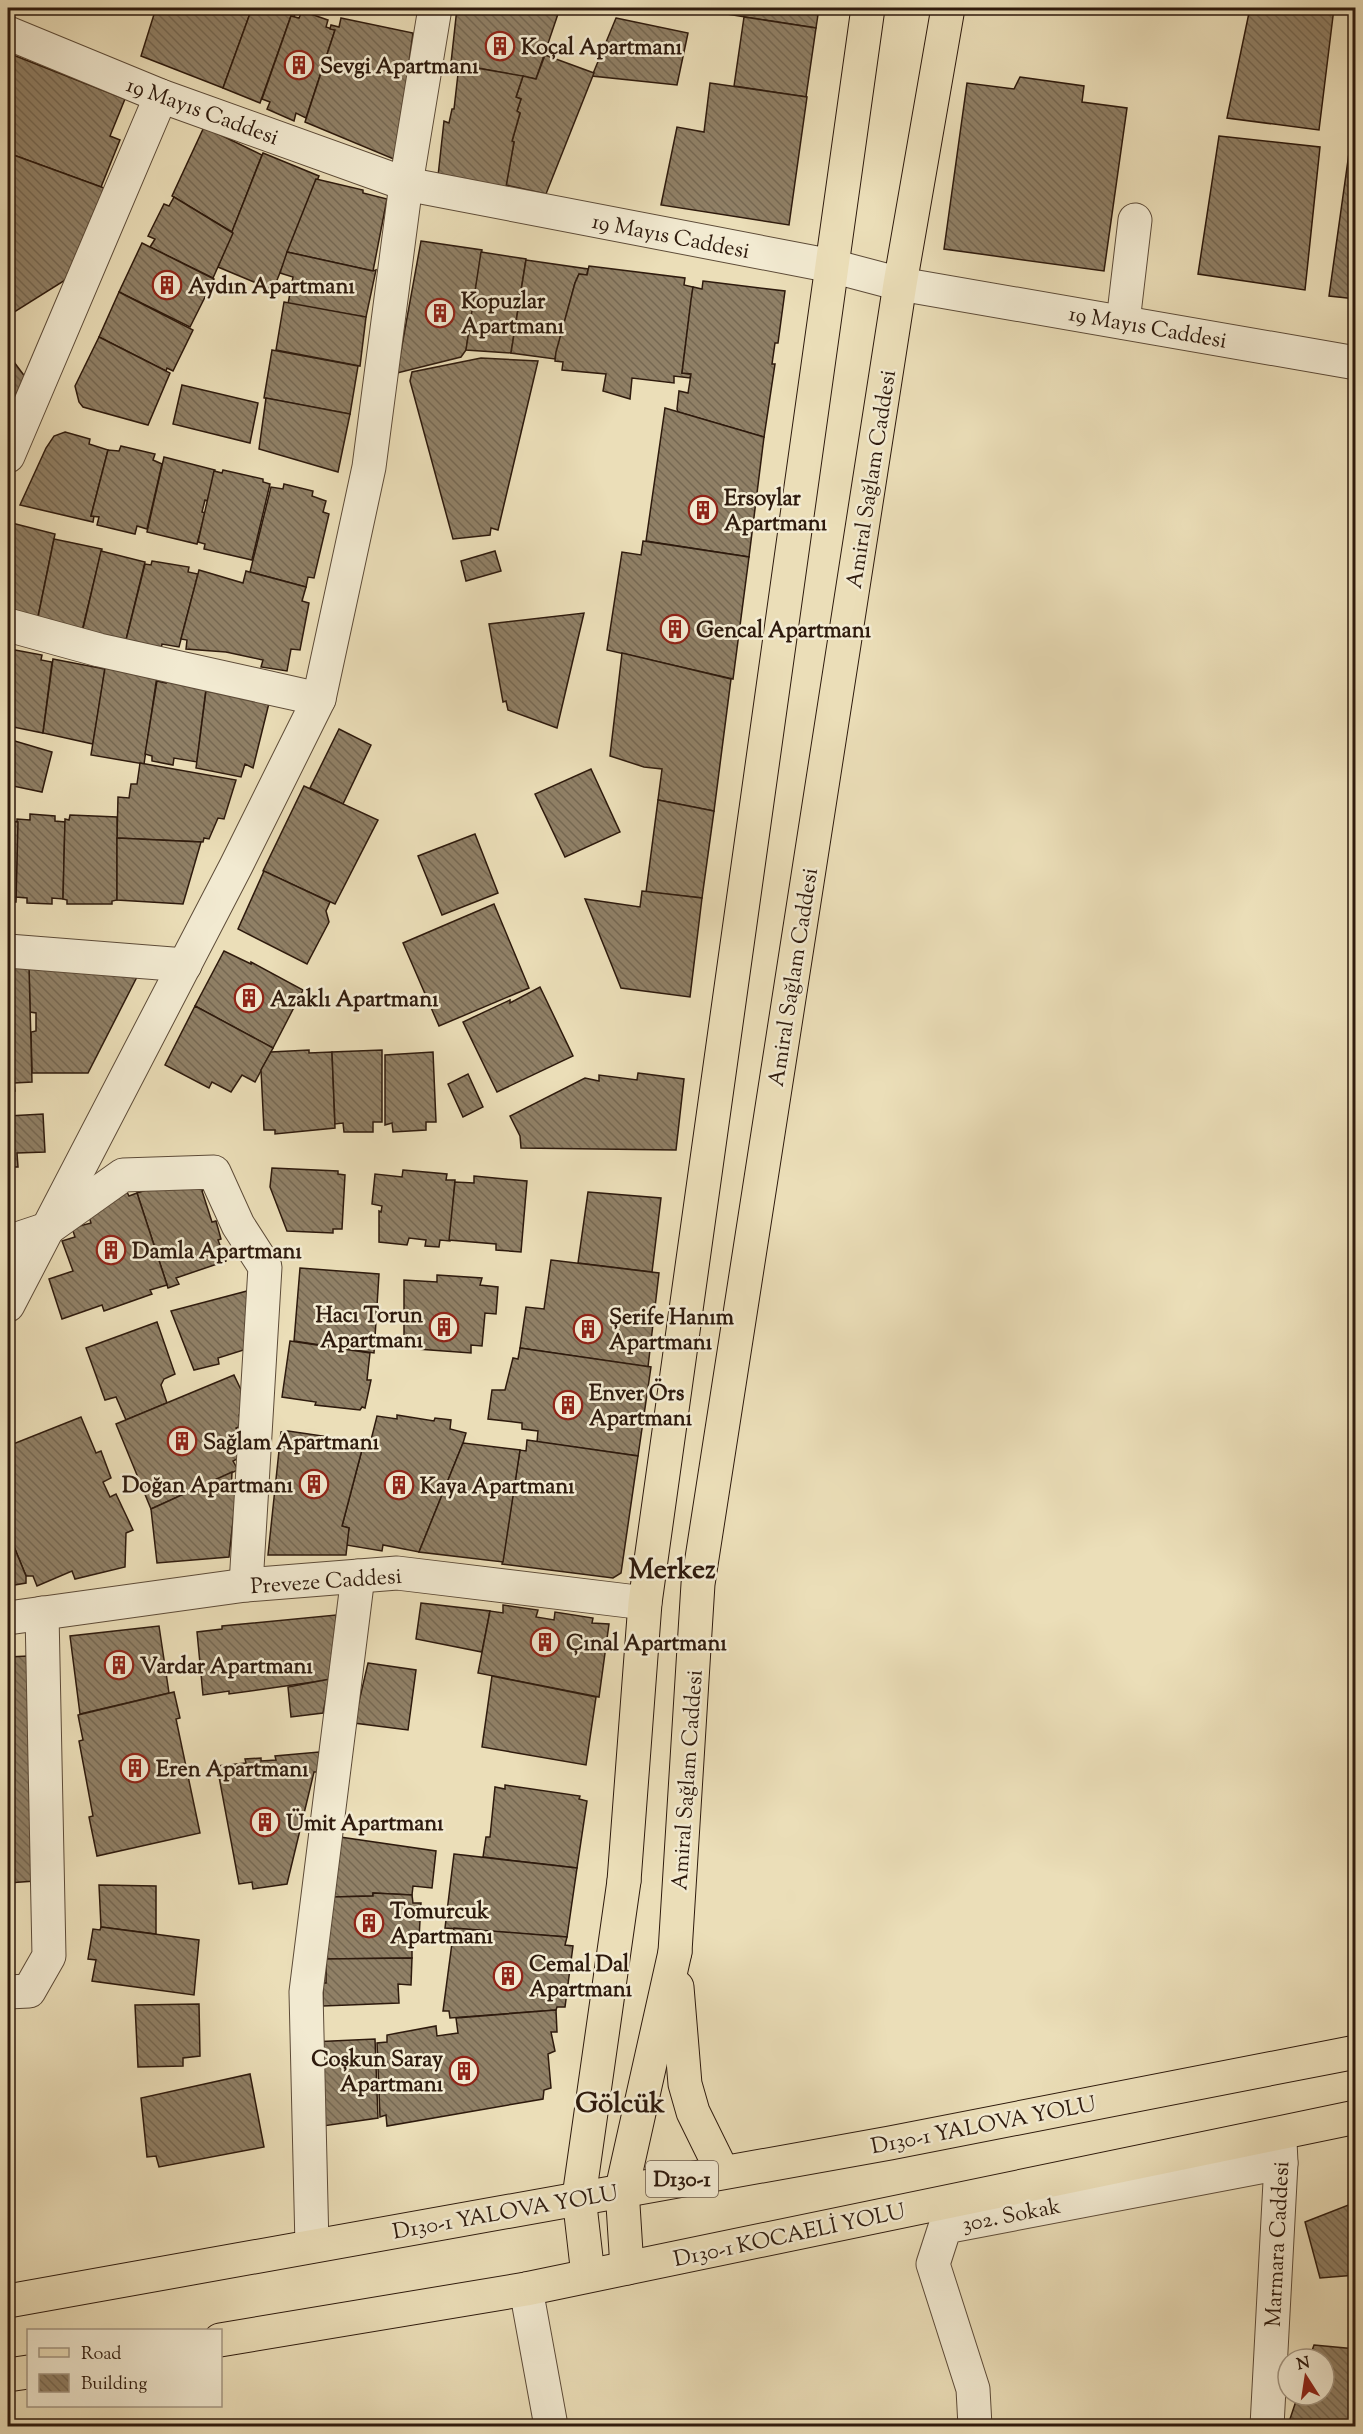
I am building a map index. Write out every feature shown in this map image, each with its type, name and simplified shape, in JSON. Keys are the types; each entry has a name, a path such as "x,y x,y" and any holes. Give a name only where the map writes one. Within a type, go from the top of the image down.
{"main road":[{"path":"588,2275 579,2197 624,1881 645,1603 868,8"},
{"name":"Amiral Sağlam Caddesi","path":"675,1952 698,1584 900,284 948,8"},
{"path":"675,1952 685,2084 693,2112 722,2171"},
{"path":"627,2268 622,2189 675,1952"},
{"name":"D130-1 YALOVA YOLU","path":"8,2301 722,2171 890,2143 1356,2052"},
{"name":"D130-1 KOCAELİ YOLU","path":"222,2340 526,2289 588,2275 1280,2148 1356,2117"},
{"path":"8,2375 27,2372"}],"street":[{"path":"8,1305 320,699 369,467 406,184 435,8"},
{"name":"19 Mayıs Caddesi","path":"8,33 161,96 406,184 832,266 900,284 1356,363"},
{"path":"8,456 161,96"},
{"path":"1123,322 1135,220"},
{"path":"8,625 99,650 320,699"},
{"path":"8,951 184,965"},
{"path":"8,1242 47,1229 123,1175 214,1172 238,1226 265,1268 246,1585"},
{"name":"Preveze Caddesi","path":"8,1618 246,1585 397,1573 645,1603"},
{"path":"312,2246 306,1992 358,1576"},
{"path":"8,1992 29,1991 49,1956 42,1613"},
{"name":"302. Sokak","path":"975,2427 973,2389 933,2264 945,2227 1280,2148"},
{"name":"Marmara Caddesi","path":"1267,2427 1280,2148"},
{"path":"526,2289 551,2427"}],"building":[{"path":"156,8 252,8 223,88 141,56"},
{"path":"252,8 297,8 294,17 291,16 260,103 223,88"},
{"name":"Koçal Apartmanı","path":"457,8 560,8 536,79 451,63"},
{"path":"727,8 819,8 816,28 726,14"},
{"path":"1250,8 1334,8 1319,130 1227,118"},
{"name":"Sevgi Apartmanı","path":"302,11 328,20 326,27 335,30 306,118 296,113 294,121 267,109 270,102 262,99 291,16 299,18"},
{"path":"744,17 816,28 806,97 734,86"},
{"path":"341,18 413,33 396,160 305,122 335,30 330,29 331,25 339,27"},
{"path":"616,18 688,33 677,85 592,76"},
{"path":"8,53 125,99 110,136 120,140 101,187 8,153"},
{"path":"545,55 594,73 546,194 506,185 514,142 512,141 520,113 517,111 521,99 516,97 523,76 536,79"},
{"path":"459,65 523,76 516,97 521,99 517,111 520,113 512,141 514,142 506,187 438,176 444,121 449,123 452,109 454,109"},
{"path":"1356,75 1356,128 1350,127"},
{"path":"1020,77 1084,86 1082,102 1127,108 1104,271 944,249 967,83 1014,89"},
{"path":"710,83 807,97 789,225 661,205 677,127 704,132"},
{"path":"204,127 262,155 232,232 172,196"},
{"path":"1219,136 1320,147 1305,290 1198,274"},
{"path":"8,153 104,188 78,272 8,316"},
{"path":"263,153 319,176 273,290 218,267"},
{"path":"1349,153 1356,154 1356,299 1329,296"},
{"path":"316,179 363,190 363,193 387,199 373,271 287,252"},
{"path":"174,197 233,233 213,278 150,247 155,239 148,236 164,204 169,206"},
{"name":"Kopuzlar Apartmanı","path":"421,241 482,250 466,350 461,357 397,373"},
{"name":"Aydın Apartmanı","path":"142,243 214,279 190,327 119,292"},
{"path":"287,252 376,270 366,317 288,304 293,277 280,273"},
{"path":"481,252 526,259 511,353 466,350"},
{"path":"526,260 588,269 587,275 579,274 575,283 555,359 511,353"},
{"path":"589,266 685,278 684,285 693,287 682,373 691,374 690,378 674,376 674,383 632,378 630,399 603,391 606,374 562,370 563,362 555,361 556,352 575,283 579,274 587,275"},
{"path":"703,281 785,291 778,343 775,343 772,364 775,364 764,437 678,412 679,391 688,393 691,374 682,373 693,287 702,289"},
{"path":"119,292 193,330 173,371 167,368 166,371 99,337"},
{"path":"284,302 366,317 360,366 276,350"},
{"path":"99,337 170,373 148,425 83,407 79,402 75,386"},
{"path":"272,350 358,366 350,414 264,398"},
{"path":"8,354 32,386 8,416"},
{"path":"481,358 538,361 498,530 491,528 490,535 453,539 410,381 412,372"},
{"path":"182,385 258,403 250,443 173,424"},
{"path":"266,398 350,414 338,472 259,449"},
{"name":"Ersoylar Apartmanı","path":"665,408 764,437 749,557 646,541"},
{"path":"65,432 90,439 89,444 108,450 91,516 94,516 93,522 20,505 46,448 54,436"},
{"path":"121,446 155,454 153,460 162,464 147,529 137,526 135,534 97,525 99,517 91,516 108,450 119,451"},
{"path":"164,457 215,470 208,501 205,500 202,512 205,513 197,544 147,532"},
{"path":"223,470 263,479 263,482 270,484 252,560 204,549 205,544 198,542 214,471 222,473"},
{"path":"284,484 313,491 312,496 326,501 323,512 329,514 314,578 308,577 306,587 250,572 271,487 283,489"},
{"path":"8,522 55,534 38,617 8,611"},
{"path":"54,539 102,549 82,631 38,617"},
{"name":"Gencal Apartmanı","path":"643,541 749,557 733,679 607,650 622,552 641,555"},
{"path":"101,551 145,562 126,640 82,633"},
{"path":"495,551 501,571 466,581 461,561"},
{"path":"152,561 189,567 188,572 198,574 179,647 162,644 161,649 126,640 145,564 151,565"},
{"path":"199,570 243,583 246,571 306,587 302,601 309,603 300,650 291,649 287,671 261,667 263,660 226,652 186,649 187,640 181,639"},
{"path":"584,613 557,728 508,710 506,701 503,702 489,624"},
{"path":"15,650 42,655 41,660 52,662 43,733 8,726 8,654 13,656"},
{"path":"622,653 731,679 714,811 658,800 662,769 644,767 610,756"},
{"path":"53,659 105,669 93,744 43,733"},
{"path":"105,668 157,676 144,764 91,755"},
{"path":"166,680 206,689 197,762 174,758 173,765 152,761 152,756 145,754 157,681 166,683"},
{"path":"219,684 271,695 253,768 245,764 241,777 196,768 206,691 217,693"},
{"path":"339,729 371,745 343,804 310,788"},
{"path":"8,739 52,752 42,792 8,785"},
{"path":"140,763 236,780 224,819 218,818 209,839 204,838 203,842 117,838 118,797 129,798 131,784 137,784"},
{"path":"591,769 620,832 565,857 535,794"},
{"path":"304,786 378,820 335,904 263,871"},
{"path":"658,800 714,811 702,898 646,892"},
{"path":"30,814 55,816 55,821 65,822 63,899 52,898 52,904 27,903 27,898 16,897 17,819 30,820"},
{"path":"70,815 117,817 117,900 112,901 112,904 67,904 67,900 63,899 65,819 69,820"},
{"path":"8,821 18,822 16,902 8,902"},
{"path":"475,834 498,893 442,915 418,856"},
{"path":"117,838 201,842 183,904 117,900"},
{"path":"264,871 330,902 326,911 329,922 307,964 238,929"},
{"path":"642,891 702,898 690,997 621,988 585,899 640,907"},
{"path":"494,904 529,988 439,1026 403,943"},
{"name":"Azaklı Apartmanı","path":"224,951 251,964 251,962 303,990 273,1048 195,1006"},
{"path":"29,967 138,975 88,1073 32,1073 31,1032 36,1031 36,1013 30,1012"},
{"path":"29,967 32,1082 14,1083 15,1091 8,1091 8,968"},
{"path":"540,987 573,1056 497,1092 463,1022 510,1000 510,1003"},
{"path":"195,1006 273,1048 255,1082 242,1075 231,1092 212,1082 209,1088 165,1065"},
{"path":"309,1050 309,1053 332,1052 335,1128 275,1134 275,1130 264,1130 261,1070 271,1052"},
{"path":"382,1050 382,1122 373,1122 373,1132 344,1132 343,1123 335,1124 332,1052"},
{"path":"433,1052 436,1122 426,1122 426,1130 393,1132 392,1123 385,1125 385,1055"},
{"path":"638,1073 684,1079 676,1150 521,1148 520,1136 510,1116 585,1078 599,1081 599,1075 637,1080"},
{"path":"468,1074 483,1107 463,1117 448,1084"},
{"path":"43,1114 45,1152 17,1153 18,1167 8,1167 8,1116"},
{"path":"272,1168 338,1171 338,1174 345,1175 342,1229 333,1229 333,1233 287,1231 270,1187"},
{"path":"403,1170 447,1174 446,1180 455,1180 450,1241 440,1240 439,1247 425,1246 426,1240 409,1238 407,1245 379,1242 379,1211 381,1212 382,1206 372,1204 375,1174 402,1177"},
{"name":"Hacı Torun Apartmanı","path":"474,1176 527,1181 521,1252 496,1250 496,1244 449,1240 455,1182 474,1183"},
{"path":"203,1181 206,1189 202,1191 212,1222 216,1221 221,1239 218,1240 226,1261 176,1278 179,1284 168,1288 137,1193 168,1183"},
{"name":"Damla Apartmanı","path":"127,1192 129,1196 137,1193 167,1285 150,1290 152,1294 104,1311 102,1305 62,1319 49,1279 73,1271 62,1241 75,1237 72,1228 91,1223 87,1210"},
{"path":"588,1192 661,1198 652,1272 578,1263"},
{"name":"Şerife Hanım Apartmanı","path":"551,1260 659,1273 648,1367 520,1348 526,1307 544,1309"},
{"path":"300,1268 379,1274 374,1353 294,1341"},
{"name":"Hacı Torun Apartmanı","path":"437,1275 482,1278 480,1285 498,1287 496,1314 485,1313 482,1346 471,1345 471,1353 417,1349 417,1341 404,1340 404,1280 437,1282"},
{"path":"247,1291 253,1347 218,1358 219,1364 194,1370 171,1311"},
{"path":"157,1322 175,1374 164,1379 161,1385 167,1403 126,1420 116,1397 105,1400 86,1348"},
{"path":"290,1341 370,1353 367,1380 371,1380 365,1408 362,1407 360,1410 315,1405 316,1402 282,1397"},
{"name":"Enver Örs Apartmanı","path":"520,1348 651,1367 638,1456 537,1442 538,1431 522,1429 522,1423 488,1419 492,1390 505,1390 513,1358 518,1359"},
{"name":"Sağlam Apartmanı","path":"234,1375 250,1409 239,1415 243,1425 236,1428 243,1440 237,1442 243,1456 233,1461 238,1470 151,1509 116,1424"},
{"name":"Kaya Apartmanı","path":"397,1415 434,1421 435,1418 451,1420 450,1429 466,1433 463,1443 419,1552 383,1545 382,1551 346,1545 349,1528 342,1526 364,1442 370,1444 377,1416 397,1419"},
{"path":"81,1417 96,1453 101,1451 111,1478 103,1482 110,1497 116,1494 133,1530 126,1533 125,1567 75,1579 72,1571 37,1586 33,1576 26,1576 8,1532 8,1446"},
{"name":"Doğan Apartmanı","path":"288,1431 364,1442 342,1526 349,1528 346,1555 268,1555 281,1432"},
{"path":"527,1440 638,1456 621,1573 613,1578 502,1564 520,1450 526,1451"},
{"path":"463,1443 520,1450 503,1562 419,1552"},
{"path":"232,1472 231,1493 236,1494 229,1557 157,1563 151,1509"},
{"path":"8,1532 26,1576 26,1583 8,1586"},
{"path":"421,1603 490,1611 482,1652 416,1639"},
{"name":"Çınal Apartmanı","path":"503,1605 538,1610 536,1617 554,1620 555,1612 593,1618 592,1623 609,1624 599,1697 478,1673 490,1611 503,1613"},
{"path":"336,1615 334,1679 229,1694 229,1691 203,1695 197,1632 222,1629 222,1626"},
{"name":"Vardar Apartmanı","path":"159,1626 169,1693 80,1714 70,1636"},
{"path":"28,1656 35,1881 8,1883 8,1657"},
{"path":"368,1663 416,1670 408,1730 354,1723"},
{"path":"492,1676 596,1697 586,1765 482,1747"},
{"path":"330,1679 323,1713 291,1717 288,1687"},
{"name":"Eren Apartmanı","path":"174,1692 180,1718 176,1719 200,1833 97,1856 89,1817 93,1816 79,1741 83,1740 78,1715"},
{"name":"Ümit Apartmanı","path":"319,1752 319,1772 314,1772 287,1884 253,1889 252,1882 239,1884 217,1766 246,1763 245,1759 276,1760 275,1756"},
{"path":"505,1785 580,1796 579,1799 587,1801 577,1868 483,1857 486,1837 490,1837 495,1787 505,1789"},
{"path":"340,1837 436,1851 432,1888 413,1886 412,1895 373,1893 373,1896 331,1897"},
{"path":"454,1854 577,1868 567,1937 445,1928"},
{"path":"99,1885 156,1886 156,1934 101,1927"},
{"name":"Tomurcuk Apartmanı","path":"373,1893 412,1895 413,1903 421,1903 419,1938 412,1937 412,1958 321,1959 331,1897 373,1896"},
{"path":"101,1927 199,1940 194,1995 92,1981 96,1960 88,1959 93,1929 100,1930"},
{"name":"Cemal Dal Apartmanı","path":"454,1928 567,1937 565,1945 573,1946 565,2007 557,2007 556,2010 450,2018 449,2011 443,2011"},
{"path":"412,1958 411,1985 398,1984 399,2003 323,2006 326,1959"},
{"path":"199,2004 200,2056 183,2058 183,2066 138,2067 135,2005"},
{"name":"Coşkun Saray Apartmanı","path":"556,2010 557,2032 551,2032 555,2051 548,2054 551,2088 544,2090 543,2099 387,2126 386,2115 380,2117 377,2043 387,2042 387,2035 436,2026 437,2036 458,2033 456,2018"},
{"path":"375,2039 378,2118 316,2127 311,2042"},
{"path":"250,2074 264,2147 159,2167 156,2156 147,2157 141,2098"},
{"path":"1356,2202 1356,2275 1320,2278 1305,2222"},
{"path":"1336,2347 1356,2349 1356,2426 1288,2425 1294,2407 1336,2407"}],"place":[{"name":"Koçal Apartmanı","path":"500,46"},
{"name":"Sevgi Apartmanı","path":"299,65"},
{"name":"Aydın Apartmanı","path":"167,285"},
{"name":"Kopuzlar Apartmanı","path":"440,313"},
{"name":"Ersoylar Apartmanı","path":"703,510"},
{"name":"Gencal Apartmanı","path":"675,629"},
{"name":"Azaklı Apartmanı","path":"249,998"},
{"name":"Damla Apartmanı","path":"111,1250"},
{"name":"Hacı Torun Apartmanı","path":"444,1327"},
{"name":"Şerife Hanım Apartmanı","path":"588,1329"},
{"name":"Enver Örs Apartmanı","path":"568,1405"},
{"name":"Sağlam Apartmanı","path":"182,1441"},
{"name":"Doğan Apartmanı","path":"314,1484"},
{"name":"Kaya Apartmanı","path":"399,1485"},
{"name":"Çınal Apartmanı","path":"545,1642"},
{"name":"Vardar Apartmanı","path":"119,1665"},
{"name":"Eren Apartmanı","path":"135,1768"},
{"name":"Ümit Apartmanı","path":"265,1822"},
{"name":"Tomurcuk Apartmanı","path":"369,1923"},
{"name":"Cemal Dal Apartmanı","path":"508,1976"},
{"name":"Coşkun Saray Apartmanı","path":"464,2071"}],"district":[{"name":"Merkez","path":"672,1568"},
{"name":"Gölcük","path":"620,2102"}]}
